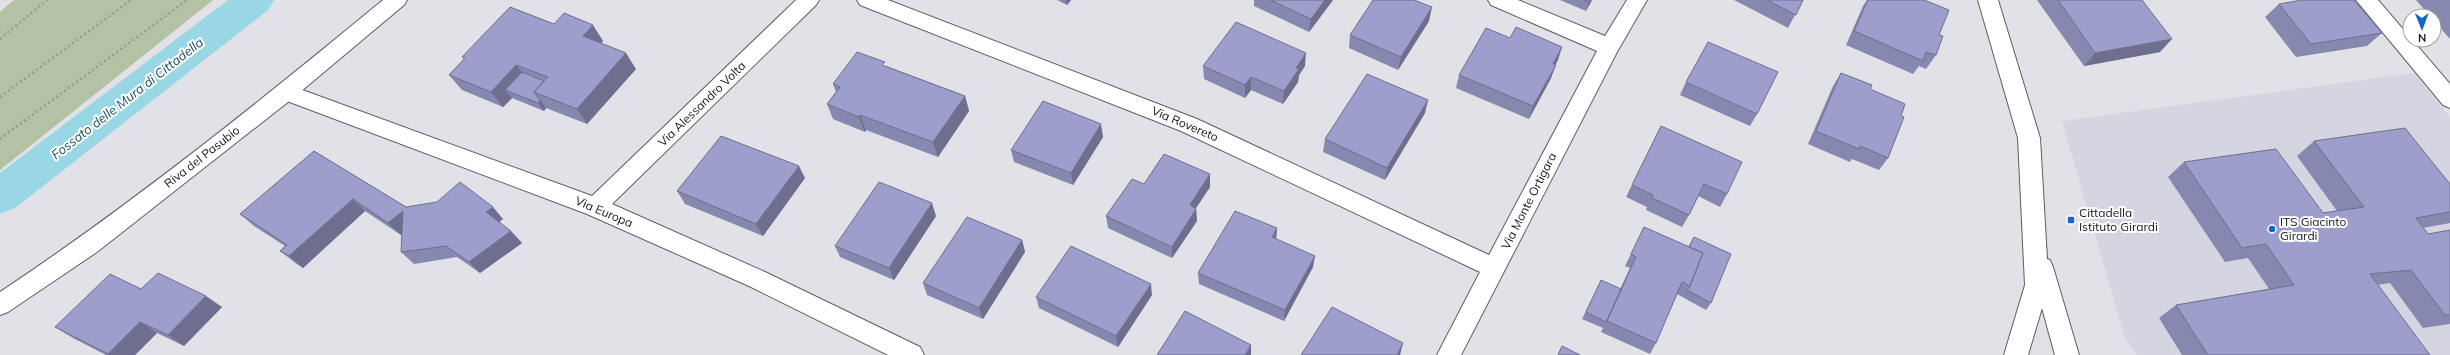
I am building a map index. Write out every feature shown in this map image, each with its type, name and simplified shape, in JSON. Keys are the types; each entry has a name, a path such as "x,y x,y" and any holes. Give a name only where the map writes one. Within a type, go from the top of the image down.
{"street":[{"name":"Riva del Pasubio","path":"0,305 89,245 286,92 397,0"},
{"name":"Via Alessandro Volta","path":"594,207 809,0"},
{"name":"Via Rovereto","path":"867,0 1189,124 1495,268"},
{"path":"1498,0 1609,47"},
{"name":"Via Monte Ortigara","path":"1448,355 1495,268 1609,47 1637,0"},
{"path":"1988,0 2029,138 2037,285 2016,355"},
{"path":"2366,0 2450,99"},
{"name":"Via Europa","path":"286,92 594,207 757,279 912,355"},
{"path":"2035,240 2066,355"}],"path":[{"path":"0,39 47,0"},
{"path":"0,97 131,0"},
{"path":"0,139 187,0"}],"shaded area":[{"name":"ITS Giacinto Girardi","path":"2414,73 2450,117 2450,355 2137,355 2125,338 2062,121"}],"green space":[{"path":"14,0 213,0 0,170 0,12"}],"building":[{"path":"1270,0 1325,0 1311,19"},
{"path":"1373,0 1414,0 1432,7 1401,57 1350,35"},
{"path":"1767,0 1803,0 1796,15"},
{"path":"1868,0 1924,0 1949,10 1939,35 1943,36 1936,55 1926,52 1923,61 1854,31"},
{"path":"2058,0 2142,0 2172,39 2095,53"},
{"path":"2302,0 2354,0 2382,33 2311,44 2279,4"},
{"path":"510,7 554,24 564,13 593,25 583,36 626,53 577,109 534,92 548,77 516,65 491,92 449,75 465,58 462,57"},
{"path":"1236,22 1306,53 1296,68 1299,69 1284,91 1251,77 1245,85 1203,66"},
{"path":"1516,27 1562,47 1553,64 1556,65 1533,106 1459,75 1486,28 1510,38"},
{"path":"1708,42 1778,72 1757,114 1686,82"},
{"path":"857,52 885,62 882,65 965,96 933,142 860,115 859,117 827,104 840,87 833,84"},
{"path":"522,72 544,81 534,92 540,100 538,103 505,90"},
{"path":"1841,73 1872,85 1870,89 1905,104 1901,116 1904,117 1888,158 1860,146 1859,149 1816,131"},
{"path":"1367,74 1428,100 1387,168 1325,139"},
{"path":"1043,101 1101,124 1071,173 1011,150"},
{"path":"1661,126 1742,162 1727,194 1704,184 1689,215 1652,198 1653,195 1632,185"},
{"path":"2405,128 2450,184 2450,212 2416,218 2428,234 2450,230 2450,315 2445,315 2411,270 2370,274 2430,355 2208,355 2176,305 2294,285 2266,244 2242,248 2184,162 2276,149 2323,213 2364,207 2314,141"},
{"path":"721,136 799,166 756,224 677,191"},
{"path":"314,151 406,207 437,202 460,182 493,207 486,212 511,231 469,262 446,246 401,252 403,211 388,223 353,199 289,256 280,251 287,245 240,214"},
{"path":"1164,154 1210,174 1190,205 1196,209 1172,247 1106,216 1132,179 1144,184"},
{"path":"879,182 932,203 889,268 835,246"},
{"path":"1235,211 1277,228 1272,237 1315,256 1285,310 1198,273"},
{"path":"967,217 1022,240 979,308 923,283"},
{"path":"1644,227 1703,253 1690,286 1682,282 1656,343 1607,321 1636,257 1631,254"},
{"path":"1694,237 1731,254 1711,303 1687,290 1703,253 1689,247"},
{"path":"1071,246 1151,284 1116,336 1036,297"},
{"path":"158,273 206,296 168,335 140,322 108,354 55,327 110,274 141,289"},
{"path":"1601,280 1621,289 1606,322 1586,312"},
{"path":"1332,307 1403,343 1397,355 1301,355"},
{"path":"1185,311 1251,345 1245,355 1157,355"},
{"path":"1562,346 1580,355 1558,355"}],"waterway":[{"name":"Fossato delle Mura di Cittadella","path":"0,196 255,0"}],"place":[{"name":"Cittadella Istituto Girardi","path":"2071,220"},
{"name":"ITS Giacinto Girardi","path":"2272,229"}]}
